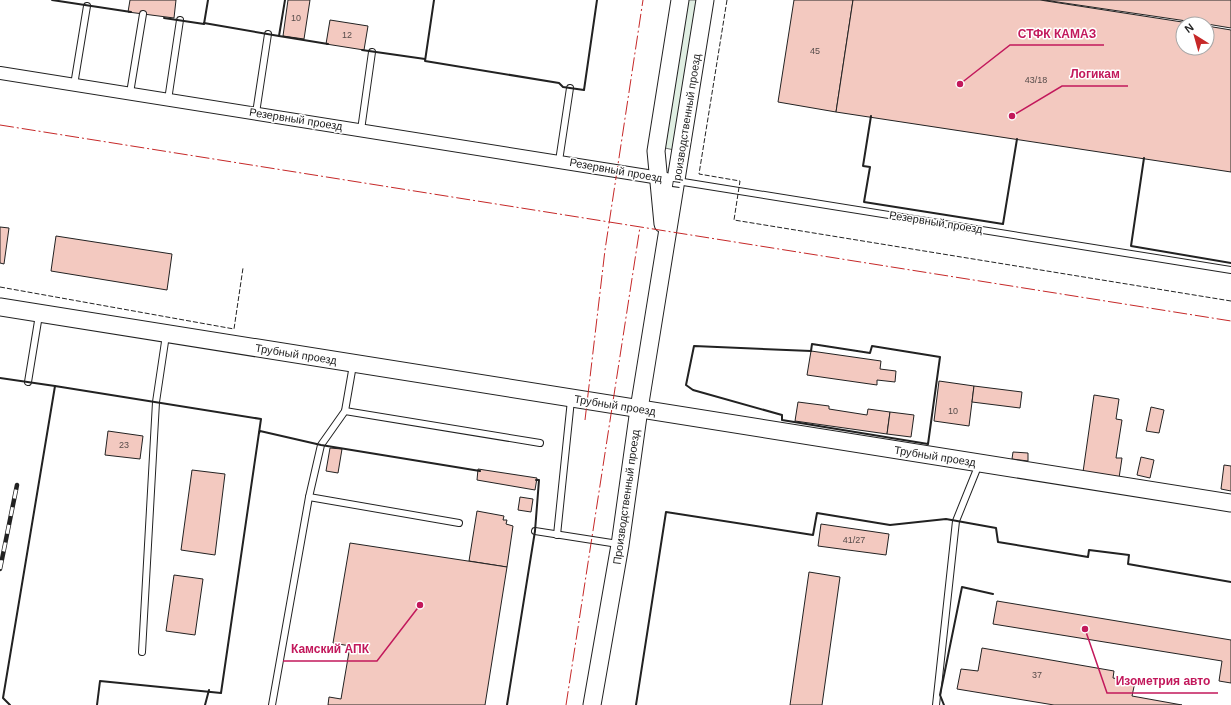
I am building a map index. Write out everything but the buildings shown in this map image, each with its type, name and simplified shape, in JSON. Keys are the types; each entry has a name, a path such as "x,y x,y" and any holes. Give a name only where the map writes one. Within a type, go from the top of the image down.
{"street":[{"name":"Производственный проезд","path":"666,241 656,151 680,0"},
{"name":"Производственный проезд","path":"592,705 620,544 639,409 705,0"},
{"name":"Резервный проезд","path":"0,73 559,160 677,181"},
{"name":"Трубный проезд","path":"0,308 1231,503"}],"lane":[{"path":"74,85 87,6"},
{"path":"130,94 143,14"},
{"path":"168,100 180,20"},
{"path":"256,113 268,34"},
{"path":"361,130 372,52"},
{"path":"559,160 570,88"},
{"name":"Резервный проезд","path":"677,181 1231,270"},
{"path":"28,382 39,314"},
{"path":"142,652 156,402 166,334"},
{"path":"272,705 321,445 345,411 354,364"},
{"path":"557,535 572,398"},
{"path":"345,411 540,443"},
{"path":"936,705 956,521 979,463"},
{"path":"310,497 459,523"},
{"path":"535,531 620,544"}],"green space":[{"path":"688,0 697,0 674,150 665,148"}],"railway":[{"path":"0,569 17,485"}],"fence":[{"path":"727,0 699,174 740,181 734,220 1231,301"},
{"path":"0,287 234,329 243,268"}],"wall":[{"path":"52,0 131,12"},
{"path":"164,18 204,24 208,0"},
{"path":"285,0 279,36 328,44"},
{"path":"434,0 425,61 559,83 563,87 584,90 597,0"},
{"path":"204,23 279,36"},
{"path":"362,50 425,59"},
{"path":"871,116 863,166 870,167 864,202 1003,224 1017,139"},
{"path":"1144,158 1131,246 1231,263"},
{"path":"812,344 870,353 872,346 940,357 928,444 782,420 782,415 693,390 686,385 694,346 811,351 812,344"},
{"path":"0,378 55,386"},
{"path":"10,705 3,698 55,386 261,419 221,693 100,681 97,705"},
{"path":"259,433 260,431 321,445 480,471"},
{"path":"507,705 535,531 539,480 536,480"},
{"path":"636,705 666,512 813,535 817,513 890,525 946,519 996,528 998,542 1088,557 1089,550 1129,555 1128,564 1231,582"},
{"path":"944,705 940,695 962,587 993,594"},
{"path":"205,705 209,690"}],"power":[{"path":"585,420 605,250 643,0"},
{"path":"0,125 1231,321"},
{"path":"566,705 640,227"}],"place":[{"name":"СТФК КАМАЗ","path":"960,84"},
{"name":"Логикам","path":"1012,116"},
{"name":"Камский АПК","path":"420,605"},
{"name":"Изометрия авто","path":"1085,629"}]}
